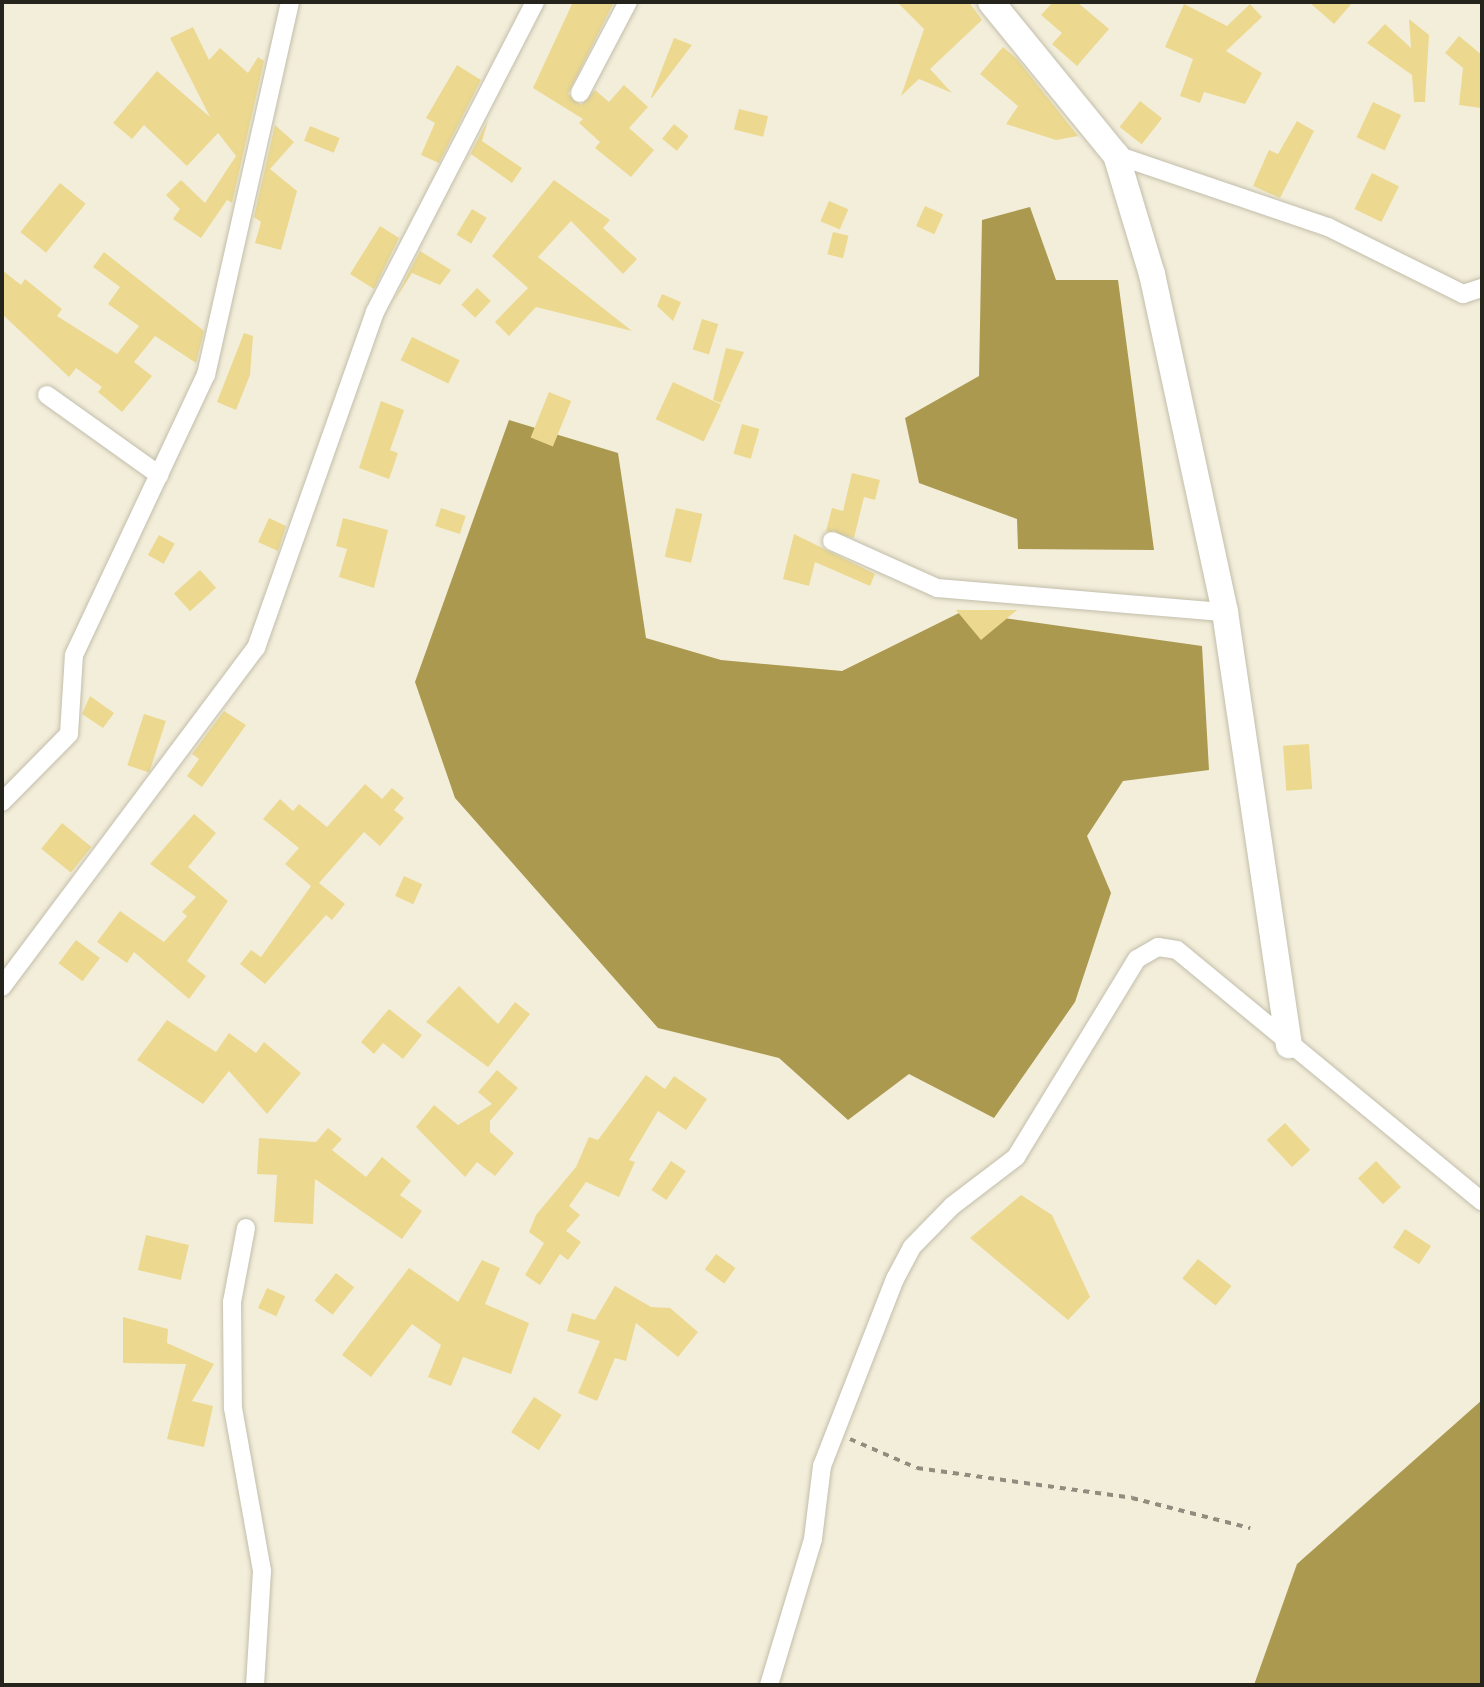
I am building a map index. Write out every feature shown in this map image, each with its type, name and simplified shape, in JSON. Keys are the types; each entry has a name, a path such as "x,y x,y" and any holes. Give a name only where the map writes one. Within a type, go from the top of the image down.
{"street":[{"path":"2,802 69,734 74,655 210,362 290,2"},
{"path":"2,987 256,648 375,312 535,2"},
{"path":"580,93 628,2"},
{"path":"991,2 1116,155 1152,274 1225,612 1289,1045"},
{"path":"1116,155 1328,227 1463,294 1482,288"},
{"path":"47,395 159,475"},
{"path":"832,541 937,588 1225,612"},
{"path":"769,1685 813,1539 833,1431 912,1247 1016,1157 1137,959 1158,947 1177,950 1482,1201"},
{"path":"246,1228 232,1302 233,1408 262,1571 255,1685"}],"path":[{"path":"833,1431 917,1468 1132,1498 1250,1528"}],"shaded area":[{"path":"1030,207 1056,280 1118,280 1154,550 1018,549 1017,519 919,483 905,418 979,376 982,220"},
{"path":"509,420 618,453 646,638 721,660 842,671 961,612 1202,646 1209,770 1123,781 1087,836 1111,893 1075,1002 994,1118 909,1074 848,1120 779,1058 658,1028 455,798 415,682"},
{"path":"1482,1400 1482,1685 1254,1685 1297,1564"}],"building":[{"path":"573,2 614,2 568,94 581,105 595,90 609,102 624,85 648,107 629,128 654,150 631,177 595,148 600,142 579,123 583,119 533,88"},
{"path":"897,2 969,2 982,20 930,69 952,93 919,79 901,96 924,29"},
{"path":"1053,2 1077,2 1109,29 1077,66 1052,44 1062,33 1041,15"},
{"path":"1309,2 1353,2 1334,24"},
{"path":"1184,4 1227,26 1250,4 1262,17 1226,51 1262,73 1245,104 1204,92 1200,103 1180,96 1193,59 1165,47"},
{"path":"1409,19 1429,35 1425,102 1414,102 1412,75 1367,43 1385,24 1411,48"},
{"path":"193,27 209,60 220,48 248,73 258,57 264,61 232,203 227,200 201,238 173,219 180,209 166,195 181,180 205,203 236,156 218,133 187,166 144,125 132,139 113,123 157,71 210,117 170,38"},
{"path":"1459,36 1482,55 1481,108 1459,105 1463,68 1445,53"},
{"path":"674,38 692,45 652,98 651,97"},
{"path":"1003,47 1017,59 1078,136 1056,140 1006,124 1018,106 980,74"},
{"path":"457,65 481,80 439,163 421,155 435,123 426,118"},
{"path":"1140,101 1162,118 1142,144 1120,127"},
{"path":"1373,102 1401,115 1385,150 1357,137"},
{"path":"739,109 768,116 763,137 734,129"},
{"path":"488,120 482,141 522,168 512,183 471,154 461,172"},
{"path":"1297,121 1314,131 1280,198 1253,186 1269,150 1278,154"},
{"path":"674,124 689,136 677,151 662,139"},
{"path":"275,125 294,142 270,169 297,191 281,250 255,243 261,222 254,217"},
{"path":"310,126 340,138 334,153 304,141"},
{"path":"1372,173 1399,186 1381,222 1354,209"},
{"path":"554,180 610,220 603,228 637,259 623,274 571,221 538,257 632,331 536,307 509,336 495,322 528,288 492,256"},
{"path":"60,183 86,204 46,253 20,232"},
{"path":"829,201 848,209 840,229 820,221"},
{"path":"925,206 943,214 934,234 916,226"},
{"path":"472,209 487,218 471,243 457,235"},
{"path":"380,226 399,238 374,289 350,274"},
{"path":"833,232 849,236 843,258 827,254"},
{"path":"420,251 451,270 440,285 412,273 394,301"},
{"path":"104,252 204,331 196,363 155,336 134,362 152,376 122,412 98,392 102,387 76,368 69,377 2,314 2,270 21,285 25,279 62,309 57,316 117,354 139,326 108,304 120,287 93,267"},
{"path":"477,288 491,301 475,318 461,305"},
{"path":"662,294 681,302 673,321 657,306"},
{"path":"702,319 718,324 709,355 693,350"},
{"path":"244,333 253,336 250,375 236,410 217,402"},
{"path":"412,337 460,360 448,384 401,360"},
{"path":"726,348 744,352 721,403 713,400"},
{"path":"673,382 721,404 704,442 656,419"},
{"path":"549,392 571,401 553,446 531,437"},
{"path":"381,401 404,410 390,450 398,453 389,479 359,468"},
{"path":"742,424 759,429 751,459 733,454"},
{"path":"852,473 880,480 875,500 864,497 854,538 826,531 832,508 843,511"},
{"path":"441,508 466,516 460,534 435,526"},
{"path":"676,508 702,514 691,563 665,557"},
{"path":"269,518 286,526 278,551 258,542"},
{"path":"343,518 388,530 374,588 339,577 347,549 336,546"},
{"path":"794,534 875,574 870,586 815,562 809,586 783,579"},
{"path":"159,535 175,544 164,564 148,555"},
{"path":"200,570 216,588 190,611 174,593"},
{"path":"956,610 1017,610 981,640"},
{"path":"90,696 114,713 103,728 82,714"},
{"path":"224,711 246,725 202,787 187,776 199,759 192,754"},
{"path":"144,714 166,721 149,772 127,765"},
{"path":"1309,744 1312,789 1286,791 1283,746"},
{"path":"365,784 382,799 392,788 404,798 394,810 404,818 380,846 364,832 319,883 345,904 332,920 326,915 265,984 240,964 251,950 261,957 311,886 285,864 299,848 263,819 280,799 293,811 299,804 327,827"},
{"path":"194,814 216,833 188,867 228,901 187,961 206,976 189,999 134,952 127,963 97,942 120,911 164,942 187,916 182,912 196,897 150,864"},
{"path":"62,823 92,847 71,873 41,849"},
{"path":"404,876 422,884 413,904 395,896"},
{"path":"76,940 100,958 83,981 59,963"},
{"path":"459,986 498,1024 515,1002 530,1014 488,1067 426,1022"},
{"path":"389,1009 422,1035 403,1059 383,1043 374,1054 361,1042"},
{"path":"167,1020 216,1052 229,1033 256,1053 264,1042 301,1073 267,1114 229,1071 203,1104 137,1060"},
{"path":"497,1070 518,1088 490,1121 490,1132 514,1153 495,1176 477,1162 465,1177 416,1127 434,1105 458,1125 492,1104 478,1092"},
{"path":"646,1075 665,1089 674,1076 707,1099 686,1130 658,1111 629,1160 635,1162 619,1197 586,1182 569,1206 580,1215 566,1231 581,1242 568,1260 560,1254 540,1285 525,1275 544,1243 529,1232 536,1215 576,1167 589,1137 598,1140"},
{"path":"1285,1123 1310,1150 1292,1167 1267,1140"},
{"path":"328,1128 342,1139 332,1150 366,1177 382,1157 411,1181 400,1195 422,1211 402,1239 315,1179 313,1224 274,1222 277,1175 257,1174 259,1138 316,1142"},
{"path":"671,1161 686,1171 666,1200 651,1190"},
{"path":"1376,1161 1401,1187 1383,1204 1358,1178"},
{"path":"1021,1195 1052,1215 1090,1297 1068,1320 970,1238"},
{"path":"1405,1229 1431,1246 1419,1264 1393,1247"},
{"path":"146,1235 189,1245 181,1280 138,1270"},
{"path":"716,1254 735,1268 724,1283 705,1269"},
{"path":"1198,1259 1231,1286 1216,1305 1182,1278"},
{"path":"482,1260 500,1268 485,1304 529,1323 511,1374 463,1357 451,1386 428,1377 441,1345 412,1324 371,1377 342,1355 409,1268 458,1302"},
{"path":"336,1273 354,1287 333,1315 314,1301"},
{"path":"615,1286 651,1307 670,1308 698,1332 678,1357 636,1323 626,1361 615,1358 597,1401 578,1393 600,1341 567,1331 572,1313 595,1320"},
{"path":"267,1288 285,1296 276,1316 258,1308"},
{"path":"123,1317 168,1329 167,1343 214,1364 192,1401 213,1406 204,1447 167,1439 186,1364 123,1363"},
{"path":"534,1397 562,1415 539,1450 511,1432"}]}
